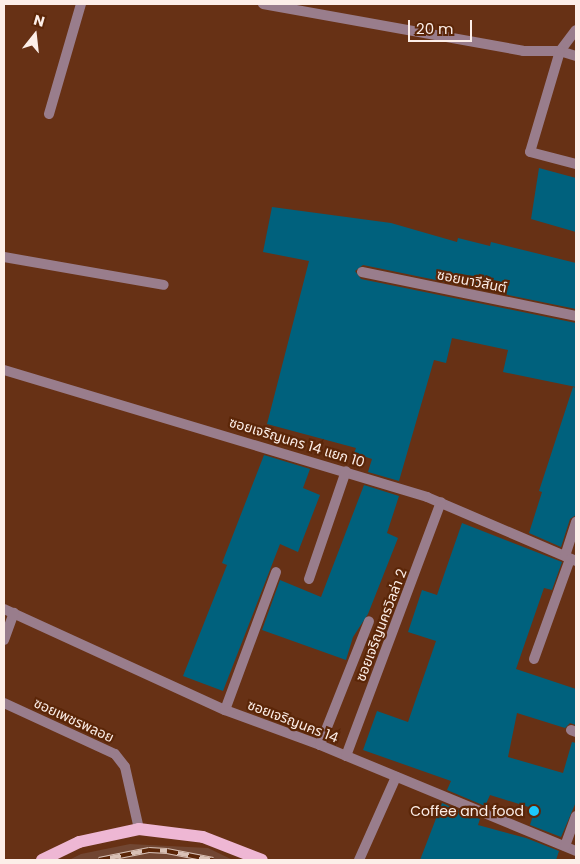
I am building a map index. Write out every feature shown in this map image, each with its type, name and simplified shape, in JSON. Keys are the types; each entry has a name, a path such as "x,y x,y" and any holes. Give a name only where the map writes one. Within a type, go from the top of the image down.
{"main road":[{"path":"42,860 79,842 140,829 203,837 262,860"}],"street":[{"path":"49,114 80,4"},
{"path":"263,4 523,51 560,51 576,56"},
{"path":"576,30 560,51 530,152 576,164"},
{"path":"4,257 164,285"},
{"name":"ซอยนาวีสันต์","path":"362,272 576,316"},
{"name":"ซอยเจริญนคร 14 แยก 10","path":"4,370 346,471 441,502 571,559"},
{"path":"309,579 346,471"},
{"name":"ซอยเจริญนครวิลล่า 2","path":"346,756 441,502"},
{"path":"534,659 571,559 576,522"},
{"path":"225,710 276,572"},
{"name":"ซอยเจริญนคร 14","path":"4,609 225,710 320,745 576,851"},
{"path":"4,640 14,613"},
{"path":"320,745 369,621"},
{"name":"ซอยเพชรพลอย","path":"4,703 115,754 125,767 140,829"},
{"path":"359,860 396,777"},
{"path":"565,846 576,816"}],"shaded area":[{"path":"130,844 208,848 233,860 69,860 81,854"}],"building":[{"path":"539,168 576,178 576,232 531,219"},
{"path":"272,207 391,223 457,242 458,238 490,246 491,242 576,263 576,309 363,265 355,271 361,279 576,323 576,387 503,372 508,350 452,338 446,363 434,360 399,481 368,472 372,459 354,453 356,448 267,424 309,261 263,252"},
{"path":"573,387 576,388 576,515 570,519 561,547 529,533 542,492 539,491"},
{"path":"264,455 310,469 303,488 320,495 298,552 280,544 223,691 183,676 227,565 222,563"},
{"path":"364,485 399,496 387,533 398,538 368,614 353,637 346,660 262,630 280,580 321,597"},
{"path":"462,523 562,562 552,590 544,588 516,669 576,689 576,725 570,723 565,728 517,713 508,757 563,773 572,742 576,743 576,802 561,837 530,825 535,809 490,795 485,806 447,790 451,781 363,750 377,711 408,722 436,641 408,632 422,590 437,595"},
{"path":"442,803 480,819 478,825 526,838 559,851 556,860 420,860"}],"railway":[{"path":"99,860 149,850 167,851 213,860"}],"place":[{"name":"Coffee and food","path":"534,811"}]}
